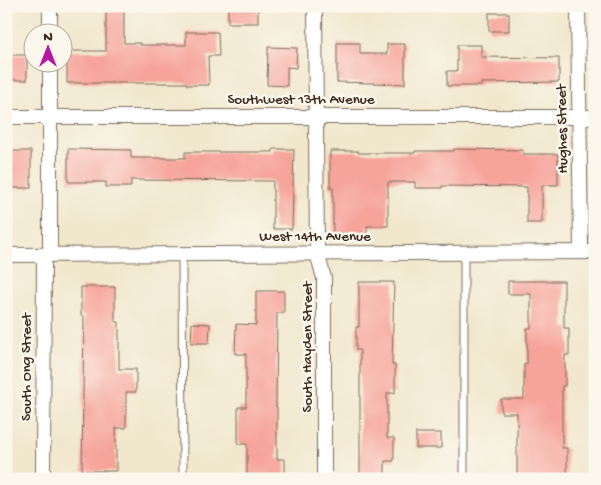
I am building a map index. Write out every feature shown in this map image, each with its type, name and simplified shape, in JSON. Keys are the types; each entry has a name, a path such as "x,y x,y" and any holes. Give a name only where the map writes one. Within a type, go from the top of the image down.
{"street":[{"path":"50,6 50,22"},
{"name":"South Hayden Street","path":"315,6 317,253 324,278 324,479"},
{"name":"Hughes Street","path":"578,6 580,117 588,252"},
{"name":"South Ong Street","path":"43,479 50,72"},
{"name":"Southwest 13th Avenue","path":"6,117 595,117"},
{"name":"West 14th Avenue","path":"6,255 588,252"}],"lane":[{"path":"464,253 464,479"},
{"path":"182,254 183,479"}],"building":[{"path":"228,6 258,6 258,23 228,23"},
{"path":"106,8 124,8 124,43 186,45 186,32 218,32 219,56 208,56 209,85 187,85 187,83 67,83 67,72 72,72 72,51 106,51"},
{"path":"489,13 509,13 509,31 489,31"},
{"path":"337,43 360,43 360,54 387,54 387,44 405,44 405,84 337,82"},
{"path":"457,45 481,45 481,57 559,58 559,82 481,83 481,86 447,86 447,71 457,71"},
{"path":"268,47 297,48 296,68 287,67 287,86 267,85"},
{"path":"6,55 22,55 22,72 27,72 27,80 6,80"},
{"path":"68,149 131,150 131,158 185,158 185,152 273,152 273,149 294,149 292,229 273,229 273,181 131,180 131,187 106,187 106,182 68,182"},
{"path":"454,149 523,150 523,154 558,154 558,185 542,185 542,223 527,223 527,187 442,186 442,188 415,188 415,182 388,182 388,226 367,226 367,235 333,235 333,188 330,188 330,151 415,153 415,151 454,151"},
{"path":"6,151 31,151 31,188 6,188"},
{"path":"508,281 564,281 564,328 569,328 569,355 565,355 565,386 562,386 562,448 567,448 567,479 517,478 517,413 501,413 501,399 524,399 524,364 527,364 527,328 531,328 531,294 508,294"},
{"path":"359,282 394,282 392,365 395,365 395,393 387,393 387,438 394,438 394,461 385,461 385,479 360,479 360,350 356,350 356,327 359,327"},
{"path":"81,287 115,287 115,322 119,322 119,369 136,369 136,392 126,392 126,428 116,428 116,471 82,471 84,316 81,316"},
{"path":"256,291 284,291 284,313 277,313 276,407 277,459 285,459 285,479 247,479 247,444 238,444 238,407 246,407 246,354 235,354 236,324 256,325"},
{"path":"192,323 210,324 209,343 191,343"},
{"path":"416,433 441,433 441,448 416,448"}]}
